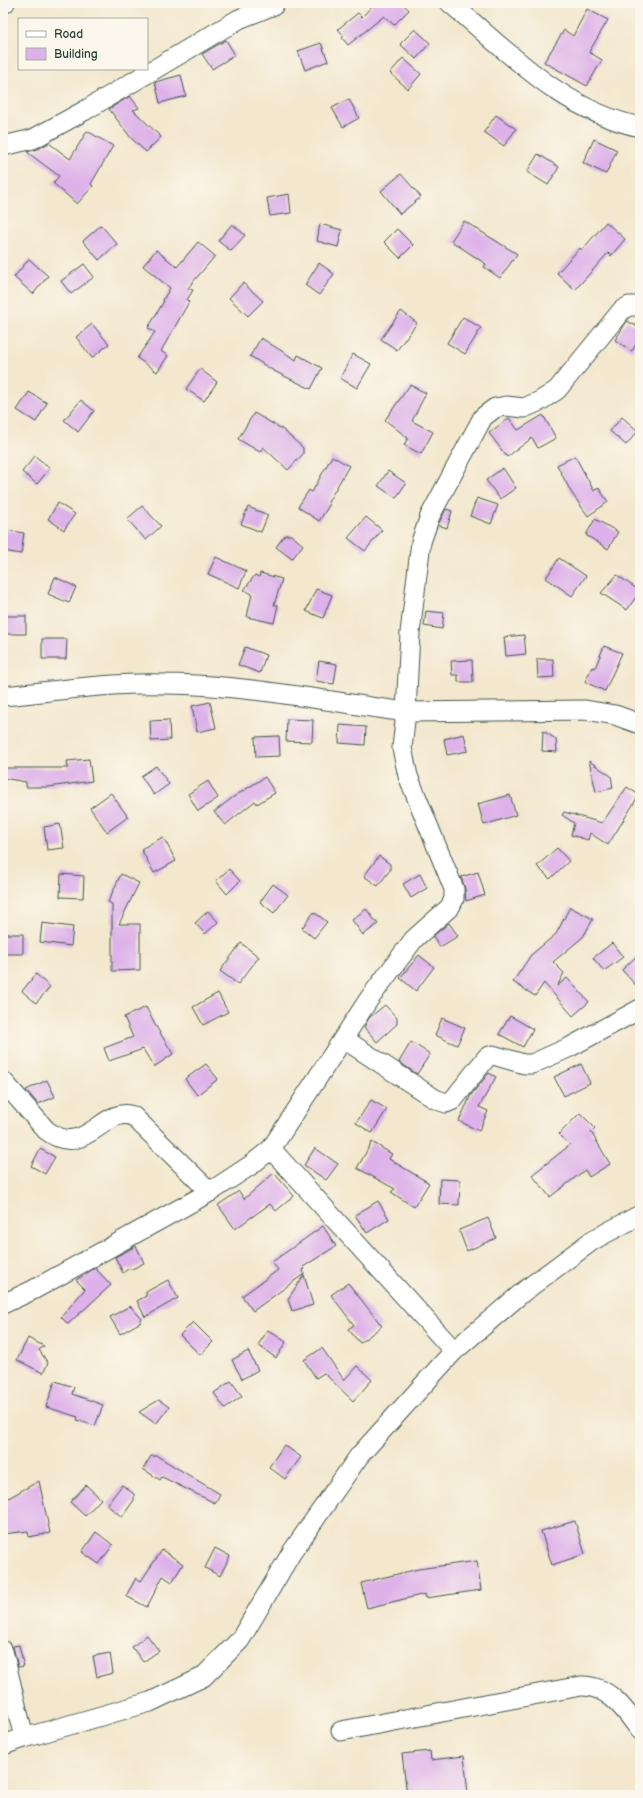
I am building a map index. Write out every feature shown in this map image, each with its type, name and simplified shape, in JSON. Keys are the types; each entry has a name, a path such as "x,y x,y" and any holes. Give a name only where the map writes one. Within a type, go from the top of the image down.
{"street":[{"path":"450,3 520,65 561,95 596,113 640,127"},
{"path":"3,146 33,139 84,111 239,19 274,5"},
{"path":"3,1304 32,1290 210,1192 251,1165 271,1148 369,999 414,939 450,908 454,899 454,889 448,870 427,823 404,762 402,748 406,712 410,633 421,542 424,529 483,417 495,408 506,406 524,408 540,401 557,390 622,310 629,306 640,306"},
{"path":"3,696 104,686 166,684 250,689 406,712 584,710 615,715 640,724"},
{"path":"344,1039 435,1099 446,1103 453,1100 487,1057 493,1055 524,1064 532,1064 570,1046 640,1009"},
{"path":"3,1081 46,1130 62,1139 82,1137 118,1115 133,1116 210,1192"},
{"path":"271,1148 454,1351"},
{"path":"3,1745 150,1702 203,1677 240,1640 292,1552 359,1456 454,1351 523,1292 593,1240 640,1215"},
{"path":"3,1651 24,1738"},
{"path":"341,1731 581,1686 592,1686 600,1689 611,1697 628,1713 640,1730"}],"building":[{"path":"370,3 402,3 409,10 394,25 384,16 348,45 342,38 344,36 338,29 358,13 362,17 373,5"},
{"path":"587,9 608,20 589,52 602,60 587,86 544,62 564,30 573,36"},
{"path":"415,29 430,43 416,59 400,44"},
{"path":"226,40 235,55 212,69 202,54"},
{"path":"321,43 328,61 305,70 298,51"},
{"path":"403,58 421,74 408,89 390,73"},
{"path":"181,75 186,96 160,103 155,82"},
{"path":"130,96 139,108 133,110 161,137 146,152 131,138 109,109"},
{"path":"349,99 359,118 343,127 332,108"},
{"path":"496,115 516,129 504,146 484,132"},
{"path":"87,131 113,146 91,184 93,186 77,204 53,183 59,176 27,152 38,149 49,143 70,159"},
{"path":"594,139 617,150 606,174 583,163"},
{"path":"538,154 559,167 548,185 527,172"},
{"path":"401,174 421,197 400,214 381,191"},
{"path":"289,194 291,213 270,216 267,198"},
{"path":"464,221 517,254 500,278 484,267 486,264 451,241"},
{"path":"606,222 625,239 611,256 608,253 575,290 557,273 580,248 582,250"},
{"path":"232,224 245,235 231,251 218,241"},
{"path":"320,224 342,230 338,247 317,241"},
{"path":"101,225 117,244 99,260 83,241"},
{"path":"397,229 413,245 400,258 384,242"},
{"path":"198,242 215,256 188,288 193,290 187,300 189,302 161,351 168,356 157,372 137,358 155,332 148,328 170,288 143,266 156,250 177,267"},
{"path":"29,259 48,276 33,294 14,277"},
{"path":"319,263 334,274 319,295 305,285"},
{"path":"84,264 94,277 71,294 61,281"},
{"path":"243,283 263,301 248,316 229,298"},
{"path":"401,311 417,323 397,350 381,339"},
{"path":"463,317 481,328 465,354 447,343"},
{"path":"627,321 640,328 640,338 632,351 615,340"},
{"path":"92,324 109,344 92,358 76,337"},
{"path":"261,338 296,360 298,355 322,368 311,389 274,371 250,356"},
{"path":"353,354 371,364 357,388 340,378"},
{"path":"200,369 217,382 204,401 186,389"},
{"path":"410,385 426,393 412,421 433,432 421,454 404,445 408,438 385,420"},
{"path":"29,392 47,403 36,422 17,410"},
{"path":"81,400 94,411 78,432 64,420"},
{"path":"254,413 282,429 303,448 303,454 288,470 263,447 260,452 238,439"},
{"path":"543,415 556,438 538,448 532,438 507,457 489,433 509,418 518,430"},
{"path":"622,417 638,431 626,445 610,431"},
{"path":"35,456 50,468 37,484 22,472"},
{"path":"332,456 349,466 328,502 330,504 319,521 298,507 309,490 312,492"},
{"path":"575,456 594,491 598,487 608,502 588,516 571,492 557,465"},
{"path":"503,468 516,488 500,499 486,480"},
{"path":"388,471 406,483 396,498 378,486"},
{"path":"477,498 498,505 491,524 470,516"},
{"path":"58,503 75,514 64,530 48,519"},
{"path":"142,506 161,526 146,540 127,519"},
{"path":"248,507 268,515 261,532 241,524"},
{"path":"446,509 452,511 447,528 438,525"},
{"path":"366,517 382,530 365,551 348,538"},
{"path":"595,519 618,532 608,549 586,535"},
{"path":"6,530 24,533 21,554 3,551"},
{"path":"285,535 291,535 303,545 292,559 276,547"},
{"path":"216,557 246,571 239,588 208,574"},
{"path":"559,558 586,576 572,596 546,578"},
{"path":"260,573 282,579 274,605 278,605 274,623 247,617 252,594 244,590 255,575 259,577"},
{"path":"617,575 640,591 627,610 601,593"},
{"path":"55,577 76,587 69,603 48,594"},
{"path":"316,589 332,595 323,618 306,611"},
{"path":"426,611 444,613 442,629 424,626"},
{"path":"3,616 26,616 26,634 3,634"},
{"path":"524,635 526,654 506,656 504,637"},
{"path":"42,639 67,639 66,659 42,659"},
{"path":"604,646 622,653 605,691 585,682 592,667 595,668"},
{"path":"245,647 266,655 260,673 238,665"},
{"path":"537,659 553,659 554,677 538,678"},
{"path":"472,660 473,682 458,682 458,675 452,675 451,661"},
{"path":"319,661 337,664 334,684 316,681"},
{"path":"210,702 216,728 197,732 192,706"},
{"path":"287,719 313,720 312,742 286,741"},
{"path":"169,720 170,740 151,741 150,721"},
{"path":"340,725 366,727 365,745 339,743"},
{"path":"543,731 556,739 557,752 542,751"},
{"path":"464,734 468,751 447,755 444,739"},
{"path":"279,736 280,756 256,757 255,737"},
{"path":"89,759 92,781 48,787 26,787 26,782 3,778 3,768 68,768 67,761"},
{"path":"589,761 611,776 613,788 596,792"},
{"path":"156,766 169,784 154,795 141,776"},
{"path":"265,777 275,793 257,804 255,801 225,825 214,812 232,798"},
{"path":"208,781 218,798 198,811 188,794"},
{"path":"627,787 639,795 608,845 590,833 588,840 571,835 574,823 562,815 564,812 602,823"},
{"path":"111,793 128,817 107,832 90,808"},
{"path":"510,795 516,815 484,825 478,804"},
{"path":"60,824 64,848 47,850 44,827"},
{"path":"163,837 176,861 154,873 141,849"},
{"path":"557,848 569,861 550,879 537,866"},
{"path":"379,856 390,864 390,870 378,886 364,876"},
{"path":"229,869 240,881 227,894 216,881"},
{"path":"478,872 485,895 466,901 465,889 461,877"},
{"path":"61,874 84,876 83,898 60,897"},
{"path":"121,874 139,883 119,924 140,924 140,970 112,971 112,904 108,902"},
{"path":"420,874 427,888 411,898 403,884"},
{"path":"273,884 288,895 274,913 260,902"},
{"path":"570,907 593,919 583,937 553,962 564,973 557,986 567,978 589,1002 573,1016 544,983 535,996 513,982 531,955 556,934"},
{"path":"366,909 378,924 363,935 352,920"},
{"path":"208,911 218,922 205,934 195,923"},
{"path":"314,912 327,922 314,938 302,928"},
{"path":"42,923 73,927 71,946 40,942"},
{"path":"449,923 458,936 440,947 433,936"},
{"path":"3,934 23,934 23,954 3,954"},
{"path":"241,943 259,957 238,984 220,971"},
{"path":"612,943 623,957 604,971 593,958"},
{"path":"640,953 640,990 622,970"},
{"path":"419,955 434,967 416,991 400,978"},
{"path":"36,974 50,987 36,1003 22,991"},
{"path":"218,993 228,1012 203,1025 193,1007"},
{"path":"385,1005 397,1018 397,1024 377,1042 364,1027 369,1018"},
{"path":"146,1007 173,1054 154,1067 143,1049 109,1061 104,1048 133,1037 124,1017"},
{"path":"510,1016 533,1029 523,1047 499,1034"},
{"path":"442,1018 465,1028 457,1045 435,1035"},
{"path":"411,1042 430,1054 417,1074 399,1062"},
{"path":"206,1064 218,1079 197,1095 185,1079"},
{"path":"581,1064 590,1083 564,1096 554,1077"},
{"path":"489,1073 496,1077 479,1107 488,1111 479,1131 459,1121 471,1095"},
{"path":"47,1080 55,1097 38,1104 26,1090"},
{"path":"371,1100 387,1109 372,1133 356,1123"},
{"path":"580,1113 595,1128 591,1132 610,1164 589,1177 585,1170 550,1197 532,1175 570,1145 559,1134"},
{"path":"372,1142 392,1154 389,1159 429,1183 414,1207 391,1192 395,1189 357,1168"},
{"path":"315,1148 338,1164 326,1180 304,1165"},
{"path":"40,1149 55,1157 45,1174 31,1166"},
{"path":"274,1173 294,1196 276,1211 270,1204 235,1229 218,1205 239,1191 244,1199"},
{"path":"440,1179 460,1180 459,1205 439,1204"},
{"path":"378,1201 389,1219 367,1233 355,1215"},
{"path":"488,1218 496,1238 467,1251 459,1230"},
{"path":"323,1226 336,1246 303,1267 305,1269 303,1270 304,1274 253,1311 242,1296 278,1270 272,1262"},
{"path":"136,1246 144,1263 130,1270 129,1268 123,1273 115,1257"},
{"path":"95,1268 111,1285 68,1324 61,1317 85,1289 76,1280"},
{"path":"304,1275 313,1305 292,1311 288,1299"},
{"path":"168,1280 178,1298 145,1317 137,1301 146,1296 146,1292"},
{"path":"348,1283 382,1326 360,1343 348,1329 354,1325 331,1295"},
{"path":"130,1306 142,1319 140,1320 141,1322 120,1334 110,1317"},
{"path":"193,1322 213,1342 200,1355 180,1335"},
{"path":"268,1330 286,1342 276,1358 258,1345"},
{"path":"28,1338 44,1346 39,1350 48,1363 43,1373 17,1360"},
{"path":"322,1348 344,1380 357,1366 372,1380 353,1401 324,1373 316,1378 304,1360"},
{"path":"248,1351 258,1370 242,1379 232,1360"},
{"path":"55,1381 74,1387 72,1394 103,1405 95,1426 77,1420 78,1417 46,1407"},
{"path":"231,1381 242,1396 225,1408 214,1393"},
{"path":"159,1400 169,1407 156,1424 139,1412"},
{"path":"284,1445 301,1457 285,1479 269,1467"},
{"path":"151,1456 157,1456 220,1494 215,1503 162,1477 160,1480 143,1469"},
{"path":"39,1481 50,1533 29,1537 28,1531 3,1534 3,1501"},
{"path":"86,1485 101,1499 85,1516 70,1502"},
{"path":"122,1485 134,1494 134,1500 122,1517 107,1505"},
{"path":"575,1521 585,1554 552,1565 541,1531"},
{"path":"96,1532 113,1545 99,1564 82,1552"},
{"path":"215,1548 230,1556 220,1576 205,1568"},
{"path":"162,1550 183,1564 172,1582 163,1576 147,1607 126,1596 136,1578 141,1581"},
{"path":"477,1561 481,1590 426,1598 425,1594 367,1608 361,1583 418,1569"},
{"path":"147,1635 159,1651 143,1662 132,1647"},
{"path":"19,1645 24,1666 18,1667 13,1646"},
{"path":"110,1653 113,1673 97,1677 93,1656"},
{"path":"430,1751 431,1760 464,1756 468,1794 407,1795 402,1754"}]}
